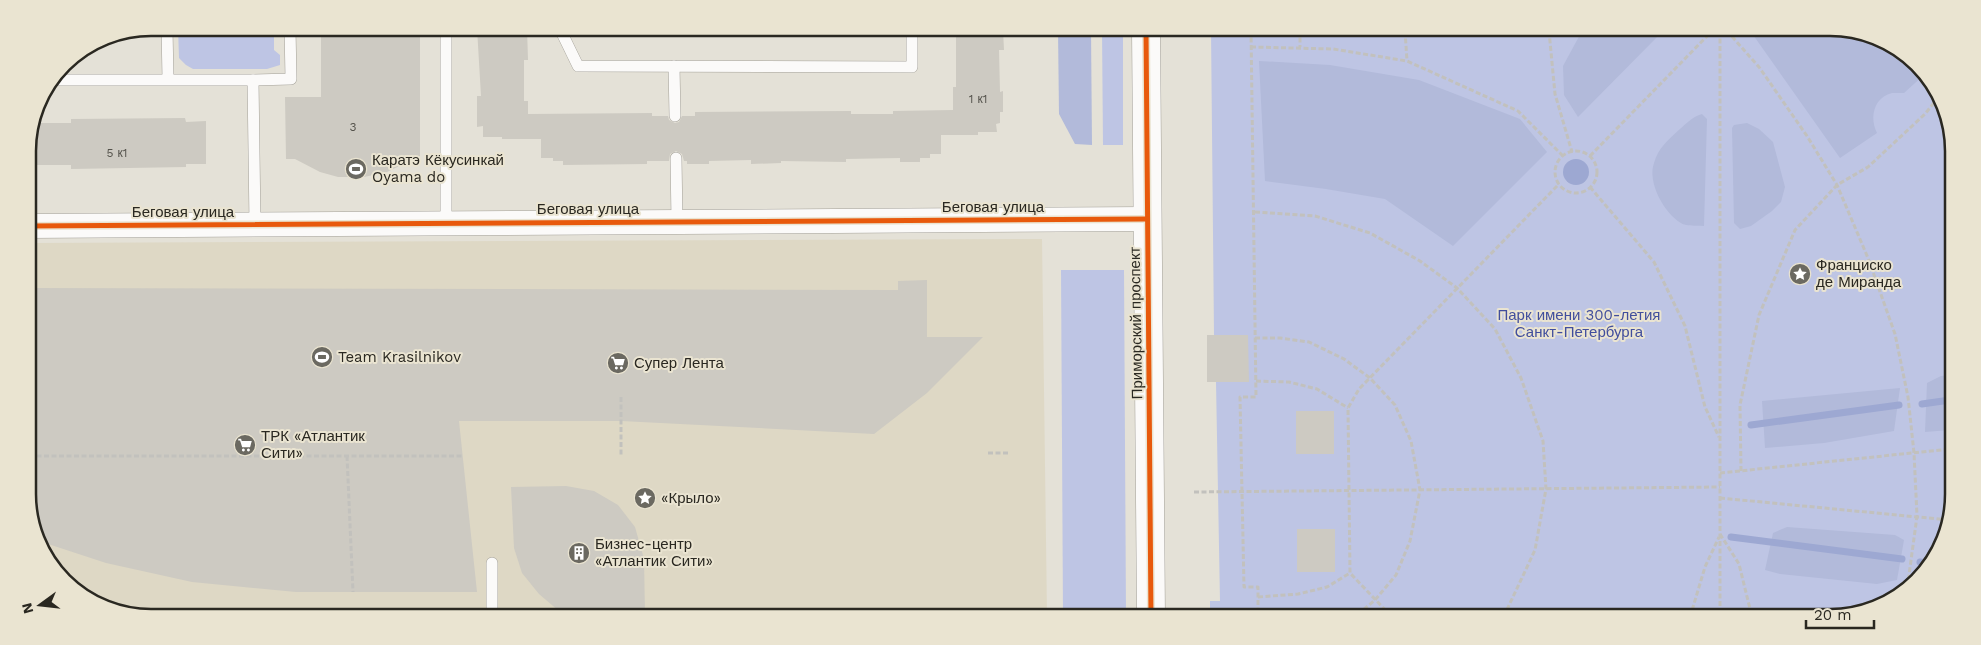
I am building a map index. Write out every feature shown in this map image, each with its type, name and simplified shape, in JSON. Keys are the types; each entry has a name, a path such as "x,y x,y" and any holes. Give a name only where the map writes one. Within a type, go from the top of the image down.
{"street":[{"name":"Приморский проспект","path":"1146,36 1151,609"},
{"name":"Беговая улица","path":"36,226 1147,218"}],"lane":[{"path":"167,36 168,80"},
{"path":"61,80 291,79 290,36"},
{"path":"446,36 446,223"},
{"path":"564,36 578,66 912,67 912,36"},
{"path":"674,66 675,116"},
{"path":"253,80 255,224"},
{"path":"676,158 677,222"},
{"path":"492,563 492,609"}],"path":[{"path":"1251,36 1255,212 1256,397 1240,398 1244,587 1258,587 1258,609"},
{"path":"1300,36 1300,47"},
{"path":"1405,36 1407,61"},
{"path":"1549,36 1555,94 1572,152"},
{"path":"1590,156 1707,36"},
{"path":"1720,36 1720,609"},
{"path":"1731,36 1759,67 1807,136 1837,185 1868,258 1895,334 1908,397 1914,453 1917,516 1909,577"},
{"path":"1251,47 1333,49 1407,61 1518,111 1563,156"},
{"path":"1740,471 1740,405 1759,315 1795,230 1837,185 1868,167 1926,114 1934,103"},
{"path":"1576,151 1590,156 1597,173 1594,184 1586,191 1575,194 1564,191 1558,185 1555,172 1558,161 1563,156 1576,151"},
{"path":"1384,609 1350,573 1348,408 1359,389 1558,185"},
{"path":"1590,187 1654,262 1685,326 1705,407 1720,440"},
{"path":"1255,212 1315,216 1370,233 1420,262 1456,288 1495,329 1521,378 1543,440 1546,489 1536,550 1507,609"},
{"path":"1255,338 1280,338 1309,342 1344,358 1370,378 1395,405 1411,441 1420,490 1410,541 1396,575 1375,600 1364,609"},
{"path":"1256,381 1290,382 1317,389 1348,408"},
{"path":"621,397 621,456"},
{"path":"1720,473 1945,449"},
{"path":"988,453 1009,453"},
{"path":"36,456 463,456"},
{"path":"347,456 353,592"},
{"path":"1194,492 1720,487"},
{"path":"1720,498 1942,519"},
{"path":"1692,609 1705,567 1720,534"},
{"path":"1720,534 1739,564 1750,609"},
{"path":"1258,597 1298,594 1320,589 1327,587 1350,573"}],"shaded area":[{"path":"1058,36 1091,36 1092,145 1075,144 1059,114"},
{"path":"1579,36 1658,36 1578,117 1564,95 1563,66"},
{"path":"1754,36 1830,36 1860,40 1888,52 1900,60 1919,79 1904,93 1892,93 1881,99 1877,103 1873,115 1877,133 1840,158"},
{"path":"1259,61 1330,65 1419,80 1520,119 1547,152 1453,246 1385,199 1265,181"},
{"path":"1702,114 1707,119 1704,226 1683,224 1669,212 1663,205 1655,188 1652,171 1658,153 1664,144 1690,120"},
{"path":"1747,123 1759,129 1773,142 1785,187 1781,202 1772,211 1751,226 1740,229 1734,223 1732,128 1734,125"},
{"path":"1576,159 1585,163 1589,172 1585,181 1576,185 1567,181 1563,172 1567,163"},
{"path":"1042,239 1047,609 136,608 121,605 93,593 81,585 60,564 45,538 40,524 36,494 36,243"},
{"path":"1945,376 1945,430 1925,432 1927,383"},
{"path":"1900,388 1894,431 1824,443 1765,448 1762,401"},
{"path":"1787,527 1895,535 1904,540 1897,580 1877,584 1780,574 1765,570 1773,533"}],"green space":[{"path":"178,36 274,36 274,50 280,55 280,65 267,69 193,69 179,58"},
{"path":"1102,36 1123,36 1123,145 1103,145"},
{"name":"Парк имени 300-летия Санкт-Петербурга","path":"1211,36 1845,37 1874,45 1900,60 1921,81 1936,107 1941,121 1945,143 1944,509 1936,538 1921,564 1900,585 1874,600 1860,605 1838,609 1210,609 1210,601 1220,601 1216,382 1207,382 1207,336 1214,335"},
{"path":"1061,270 1124,270 1126,609 1063,609"}],"building":[{"path":"321,36 420,36 420,156 387,172 364,177 338,177 320,172 295,159 286,159 285,97 321,97"},
{"path":"477,36 527,36 528,60 524,60 524,101 528,101 528,114 652,113 652,116 668,116 669,120 675,123 679,122 682,116 695,116 695,112 851,111 851,114 893,114 893,111 953,110 953,87 956,87 956,36 1003,36 1004,50 999,50 1000,92 1003,91 1003,112 1000,112 1000,123 996,124 997,132 978,132 978,135 941,135 941,154 930,154 930,158 920,158 920,162 900,162 900,158 846,159 846,162 781,161 781,163 751,164 751,160 709,161 709,164 687,164 682,154 676,151 670,154 669,161 647,161 647,164 563,165 563,161 553,161 553,158 541,158 541,139 483,137 483,126 477,127 477,96 481,96"},
{"path":"185,118 186,122 206,121 206,164 186,164 186,167 71,169 71,165 36,165 36,143 39,123 71,123 71,119"},
{"name":"ТРК «Атлантик Сити»","path":"927,280 927,337 983,337 927,393 874,434 621,421 459,421 477,592 296,592 192,582 106,563 48,544 38,517 36,494 36,288 898,290 898,281"},
{"path":"1207,335 1248,335 1249,382 1207,382"},
{"path":"1296,411 1334,411 1334,454 1296,454"},
{"name":"Бизнес-центр «Атлантик Сити»","path":"566,486 594,491 618,505 635,527 644,559 645,609 557,609 539,594 522,573 514,548 511,487"},
{"path":"1297,529 1335,529 1335,572 1297,572"}],"waterway":[{"path":"1922,404 1945,401"},
{"path":"1751,425 1899,405"},
{"path":"1731,537 1902,559"}],"cycle path":[{"path":"1146,36 1151,609"},
{"path":"36,226 1147,219"}],"place":[{"name":"Каратэ Кёкусинкай Oyama do","path":"356,169"},
{"name":"Франциско де Миранда","path":"1800,274"},
{"name":"Team Krasilnikov","path":"322,357"},
{"name":"Супер Лента","path":"618,363"},
{"name":"ТРК «Атлантик Сити»","path":"245,445"},
{"name":"«Крыло»","path":"645,498"},
{"name":"Бизнес-центр «Атлантик Сити»","path":"579,553"}]}
